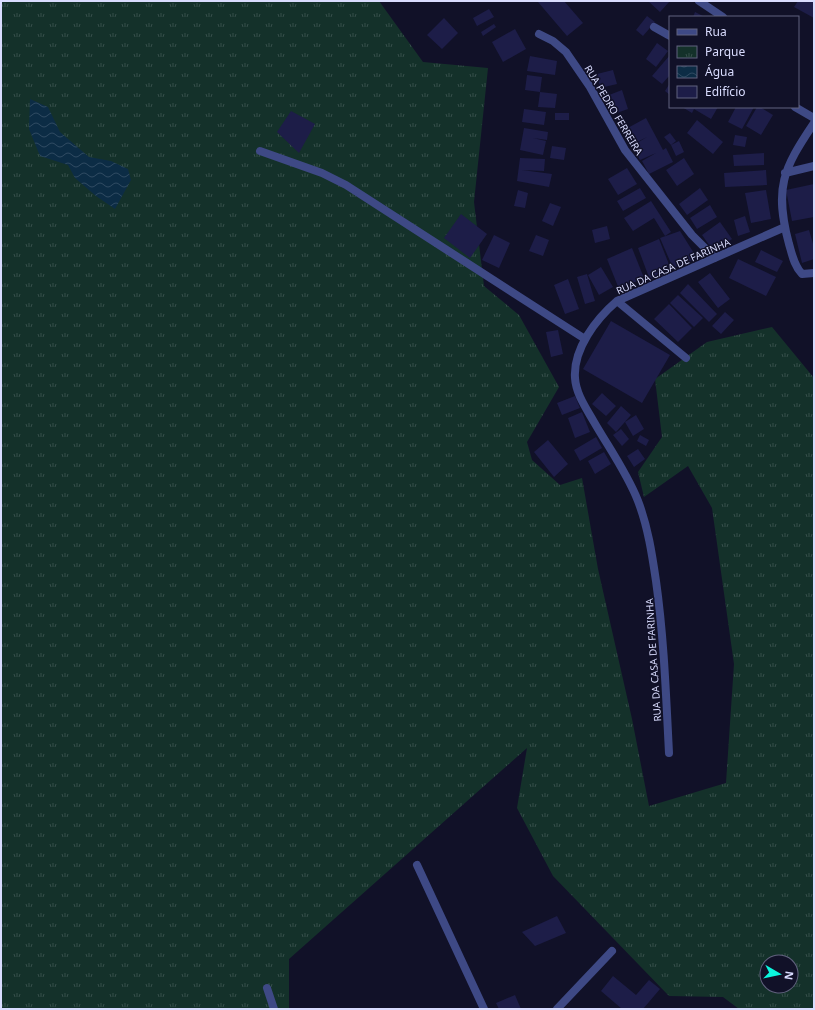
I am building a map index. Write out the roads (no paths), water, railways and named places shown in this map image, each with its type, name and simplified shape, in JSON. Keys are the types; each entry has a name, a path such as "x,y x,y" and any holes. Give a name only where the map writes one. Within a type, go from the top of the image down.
{"street":[{"path":"699,1 722,16"},
{"path":"654,27 669,35"},
{"name":"RUA PEDRO FERREIRA","path":"538,34 553,40 566,52 590,87 625,150 692,235 715,258"},
{"path":"797,108 814,118"},
{"path":"814,123 795,152 785,173 782,207 785,226 798,271 802,274 814,273"},
{"path":"260,151 322,173 346,185 585,339"},
{"path":"785,173 814,166"},
{"name":"RUA DA CASA DE FARINHA","path":"669,752 662,625 652,552 646,525 633,490 580,398 575,379 575,364 585,339 608,309 617,301 785,226"},
{"path":"617,301 686,358"},
{"path":"417,865 484,1009"},
{"path":"557,1009 612,951"},
{"path":"266,988 274,1009"}],"water":[{"path":"30,99 48,107 60,132 89,157 111,161 128,169 131,180 115,209 96,196 75,178 68,165 40,156 29,129"}]}
